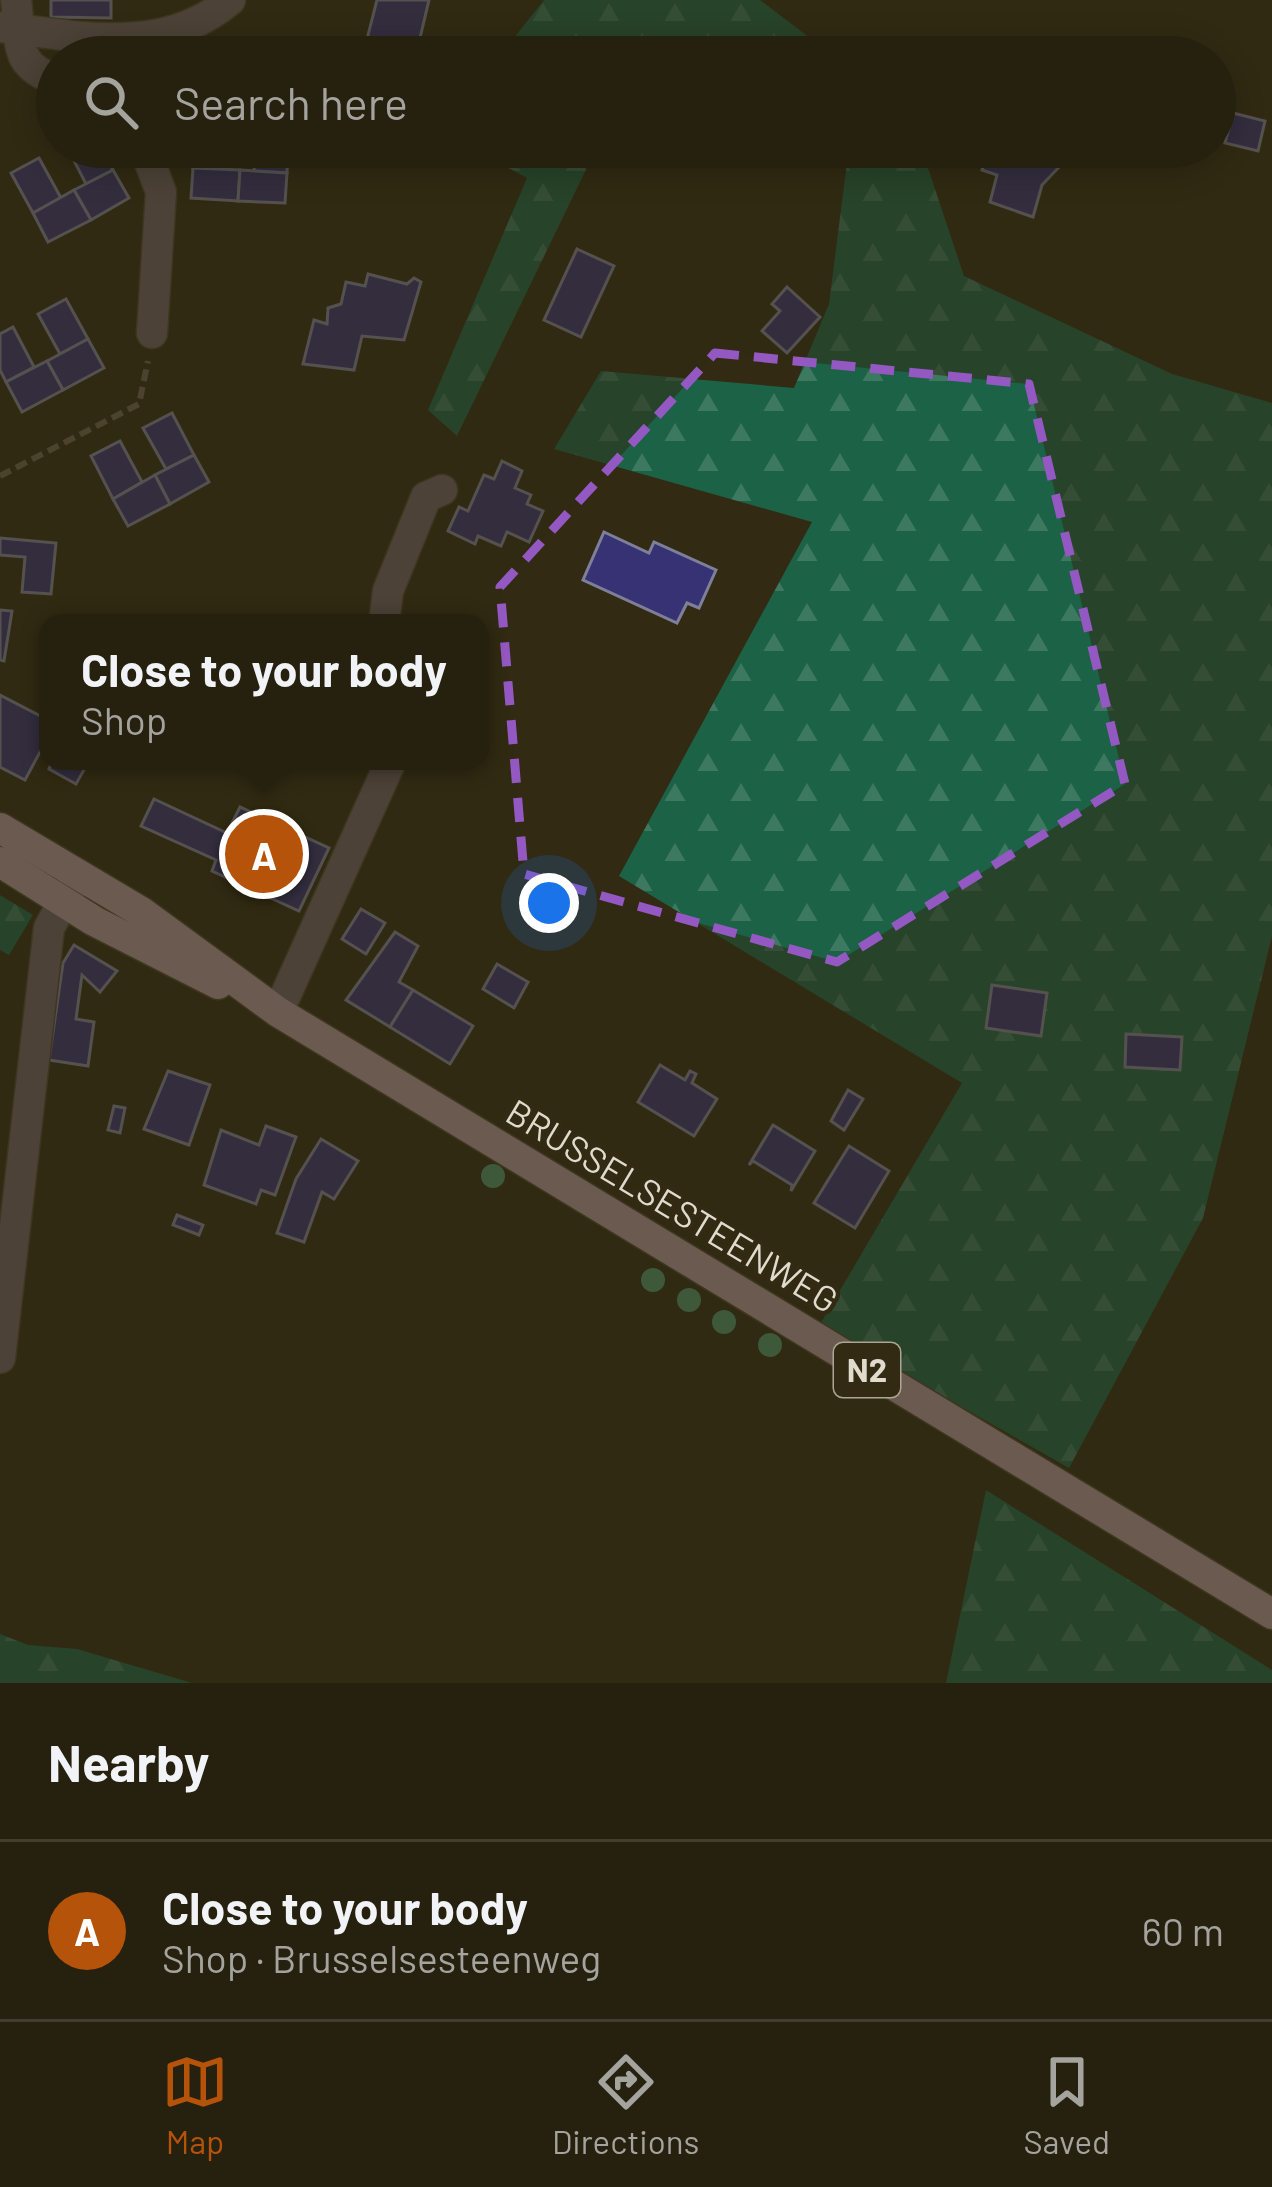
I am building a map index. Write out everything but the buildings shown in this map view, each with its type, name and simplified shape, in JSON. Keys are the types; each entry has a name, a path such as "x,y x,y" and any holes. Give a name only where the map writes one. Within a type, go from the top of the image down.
{"main road":[{"name":"BRUSSELSESTEENWEG","path":"0,828 71,888"},
{"name":"BRUSSELSESTEENWEG","path":"0,862 142,913 278,1012 1272,1614"}],"street":[{"path":"142,36 178,29 230,0"},
{"path":"11,19 74,36"},
{"path":"11,19 36,73"},
{"path":"152,168 161,192 152,333"},
{"path":"385,614 388,591 426,497 442,490"},
{"path":"278,1012 387,770"},
{"path":"0,1358 49,928 71,888"}],"path":[{"path":"0,476 139,404 152,333"}],"highlighted area":[{"path":"715,353 1029,384 1125,784 837,962 524,874 500,587"}],"green space":[{"path":"544,0 760,0 807,36 516,36"},
{"path":"508,168 587,168 457,436 428,410 527,178"},
{"path":"846,168 928,168 964,276 1172,374 1272,403 1272,936 1203,1218 1069,1468 819,1326 962,1083 619,876 812,522 554,449 601,371 794,388 829,304"},
{"path":"0,895 33,915 9,955 0,950"},
{"path":"986,1490 1272,1670 1272,1683 946,1683"},
{"path":"0,1634 28,1645 77,1649 192,1683 0,1683"}],"place":[{"name":"Close to your body","path":"264,854"}]}
